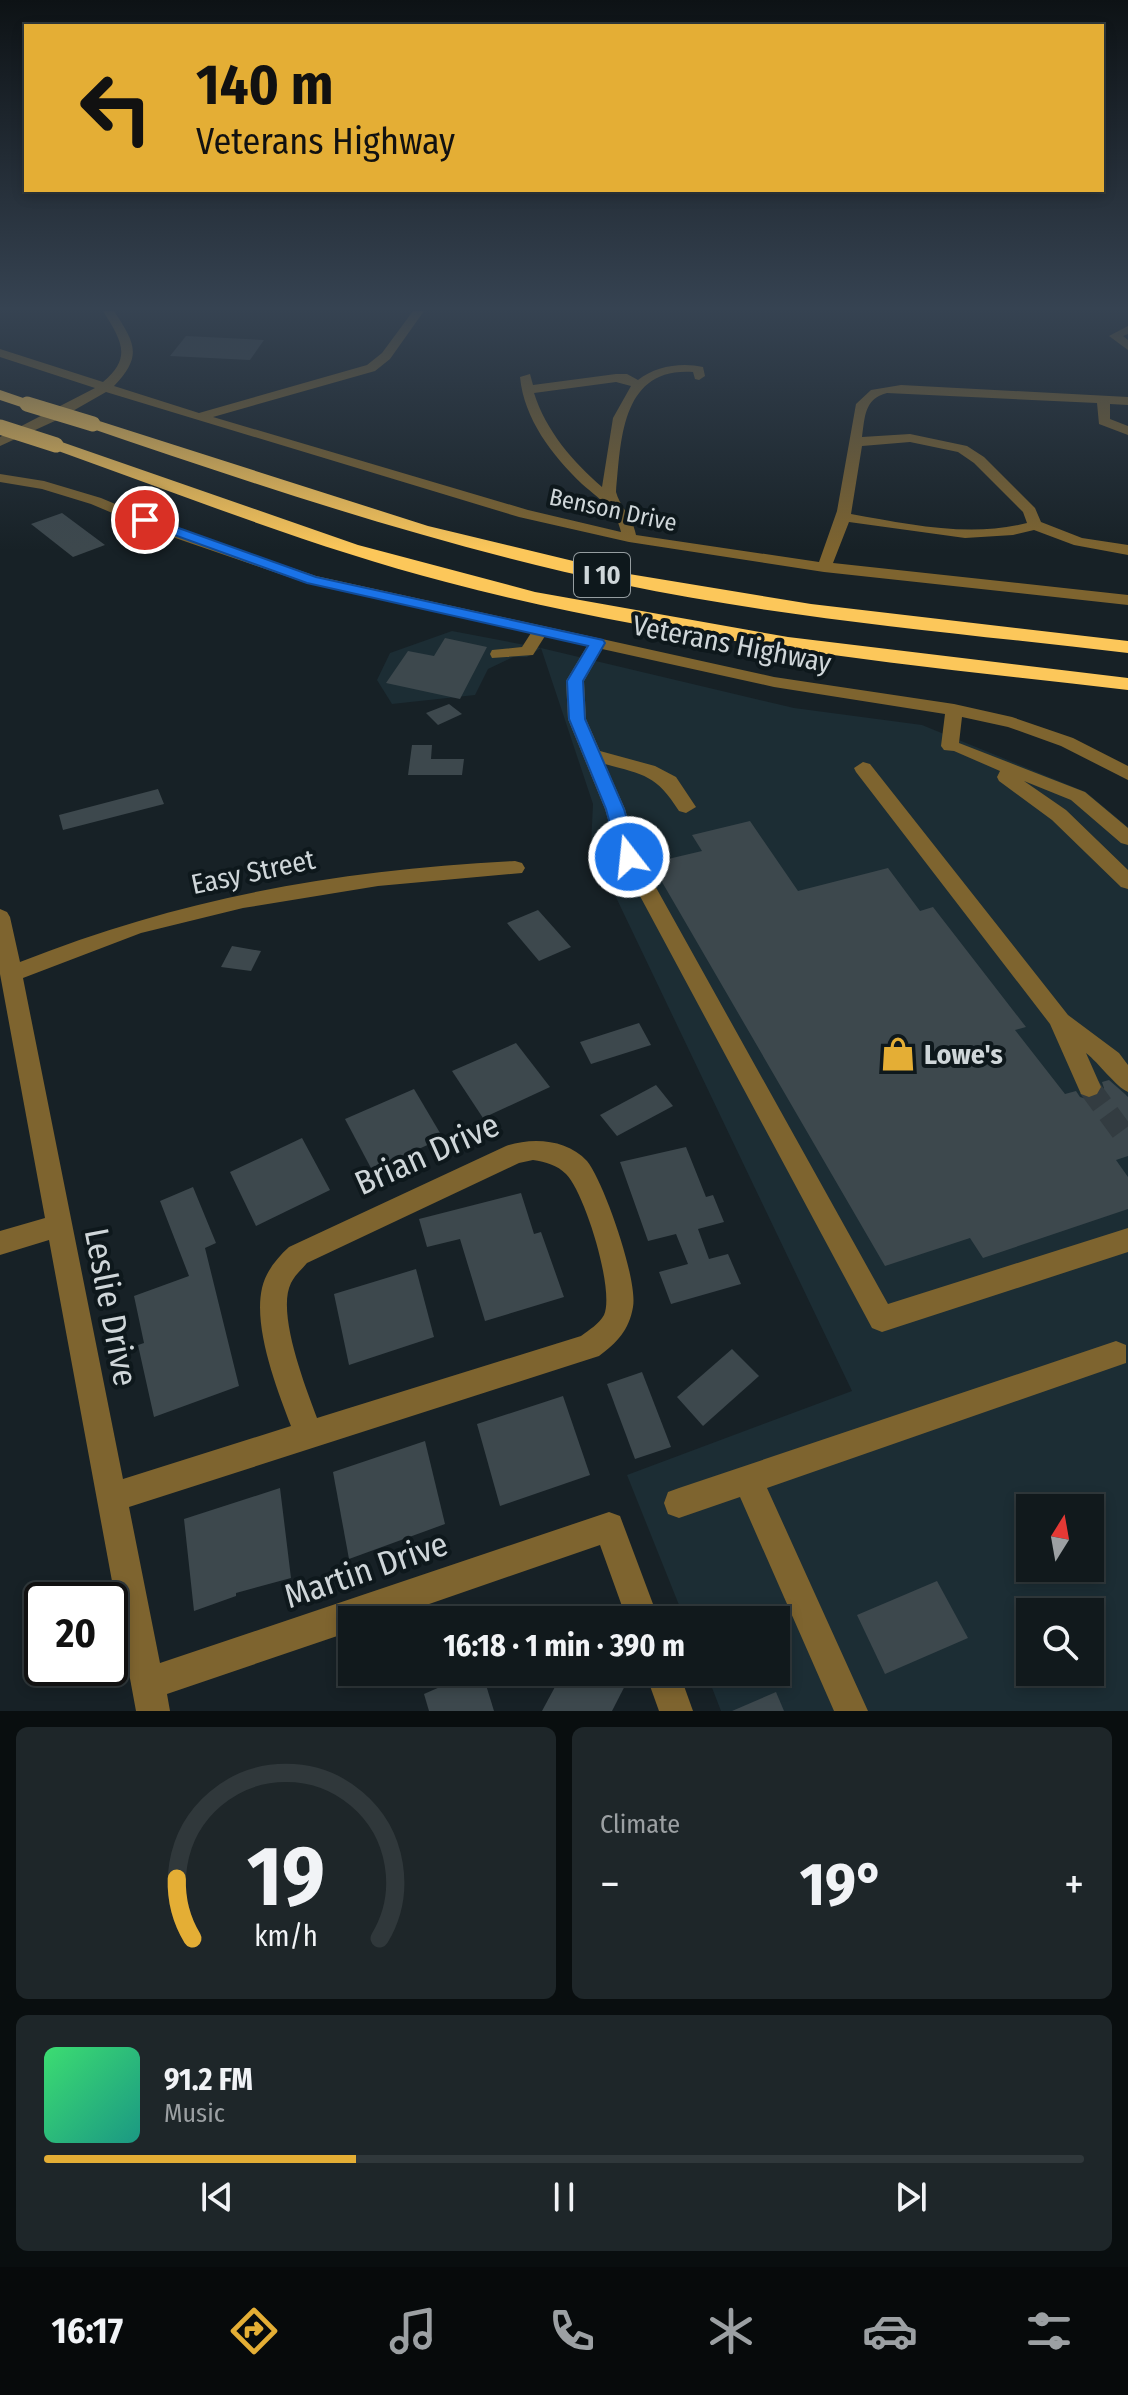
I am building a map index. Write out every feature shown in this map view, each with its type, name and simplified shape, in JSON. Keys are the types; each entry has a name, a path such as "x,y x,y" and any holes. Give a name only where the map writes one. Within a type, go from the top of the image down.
{"highway":[{"name":"I 10","path":"0,395 442,536 612,577 759,602 1128,647"},
{"name":"I 10","path":"0,427 380,556 535,598 731,635 1128,684"}],"street":[{"path":"0,442 99,391"},
{"name":"Benson Drive","path":"113,391 524,514 629,538 824,567 1128,600"},
{"path":"199,417 291,391"},
{"path":"530,391 553,442 584,478 611,500 628,524 629,538"},
{"path":"611,500 609,492 617,433 624,405 632,391"},
{"path":"824,567 838,542 844,517 862,402 879,391"},
{"path":"929,391 1128,401"},
{"path":"1103,398 1104,421 1128,431"},
{"path":"855,442 910,438 962,449 979,460 1030,511 1035,525"},
{"name":"Veterans Highway","path":"1,478 73,493 312,580 774,682 954,709 1040,731 1128,774"},
{"path":"844,517 920,530 957,532 1007,532 1035,525 1079,542 1128,550"},
{"path":"498,654 527,651 541,631"},
{"path":"597,643 575,681 577,719 615,809 629,857 882,1319 1128,1240"},
{"path":"954,709 955,747 1078,796 1128,838"},
{"path":"592,755 643,762 669,781 686,807"},
{"path":"863,768 1060,1021 1089,1087"},
{"path":"1011,769 1006,777 1059,815 1128,882"},
{"name":"Easy Street","path":"11,974 156,921 300,890 433,872 515,868"},
{"name":"Leslie Drive","path":"0,917 150,1698"},
{"path":"1060,1021 1111,1060 1128,1082"},
{"name":"Brian Drive","path":"111,1498 589,1347 606,1334 617,1318 621,1280 579,1170 566,1157 550,1151 515,1153 298,1255 283,1270 275,1289 274,1310 296,1403 309,1435"},
{"path":"0,1243 59,1226"},
{"path":"679,1503 1116,1354"},
{"path":"748,1480 851,1711"},
{"name":"Martin Drive","path":"397,1606 609,1527 638,1606"},
{"name":"Martin Drive","path":"150,1698 338,1628"},
{"path":"667,1686 676,1711"}],"shaded area":[{"path":"452,631 541,648 527,657 513,657 488,669 475,695 392,704 377,680 390,653"},
{"path":"541,648 794,708 922,725 1086,792 1128,827 1128,1711 721,1711 711,1686 790,1686 790,1606 679,1606 627,1475 852,1391 591,845 593,804"}],"building":[{"path":"62,513 105,545 73,557 31,524"},
{"path":"445,638 487,647 460,699 386,683 408,651 434,656"},
{"path":"449,704 462,714 438,725 426,713"},
{"path":"412,745 432,745 431,759 464,759 462,775 408,775"},
{"path":"158,789 164,804 63,830 59,815"},
{"name":"Lowe's","path":"750,821 798,891 888,868 920,911 933,907 1026,1027 1015,1030 1065,1094 1076,1091 1080,1097 1090,1100 1100,1095 1104,1088 1102,1082 1109,1080 1128,1097 1128,1156 1116,1160 1128,1177 1128,1209 983,1258 970,1238 885,1266 651,863 702,851 692,835"},
{"path":"538,910 571,947 539,961 507,923"},
{"path":"232,946 261,951 251,971 221,967"},
{"path":"639,1023 651,1045 591,1064 580,1042"},
{"path":"516,1043 550,1087 483,1118 452,1071"},
{"path":"656,1085 673,1106 617,1136 600,1115"},
{"path":"414,1089 443,1138 372,1170 345,1119"},
{"path":"302,1138 330,1190 256,1226 230,1172"},
{"path":"686,1147 706,1197 713,1195 724,1222 698,1229 709,1259 728,1254 741,1284 671,1304 659,1272 688,1264 676,1234 648,1241 620,1162"},
{"path":"193,1187 216,1243 205,1248 239,1386 154,1417 138,1345 144,1343 134,1296 189,1276 160,1201"},
{"path":"521,1193 534,1234 541,1232 564,1297 485,1321 460,1239 427,1247 419,1219"},
{"path":"416,1269 434,1337 349,1365 334,1294"},
{"path":"732,1349 759,1376 703,1426 677,1397"},
{"path":"642,1372 671,1447 635,1459 607,1384"},
{"path":"563,1396 590,1475 500,1506 477,1424"},
{"path":"425,1441 445,1524 349,1559 333,1472"},
{"path":"280,1488 291,1578 236,1593 236,1596 194,1611 184,1519"},
{"path":"937,1581 968,1638 885,1674 857,1615"},
{"path":"442,1686 486,1686 494,1711 429,1711 424,1694"},
{"path":"555,1686 625,1686 612,1711 542,1711"},
{"path":"776,1692 784,1711 732,1711"}],"tunnel":[{"path":"1089,1087 1128,1140"}],"place":[{"name":"Lowe's","path":"898,1054"}],"route":[{"path":"145,520 160,528 312,580 597,643 575,681 577,719 615,809 629,857"}]}
